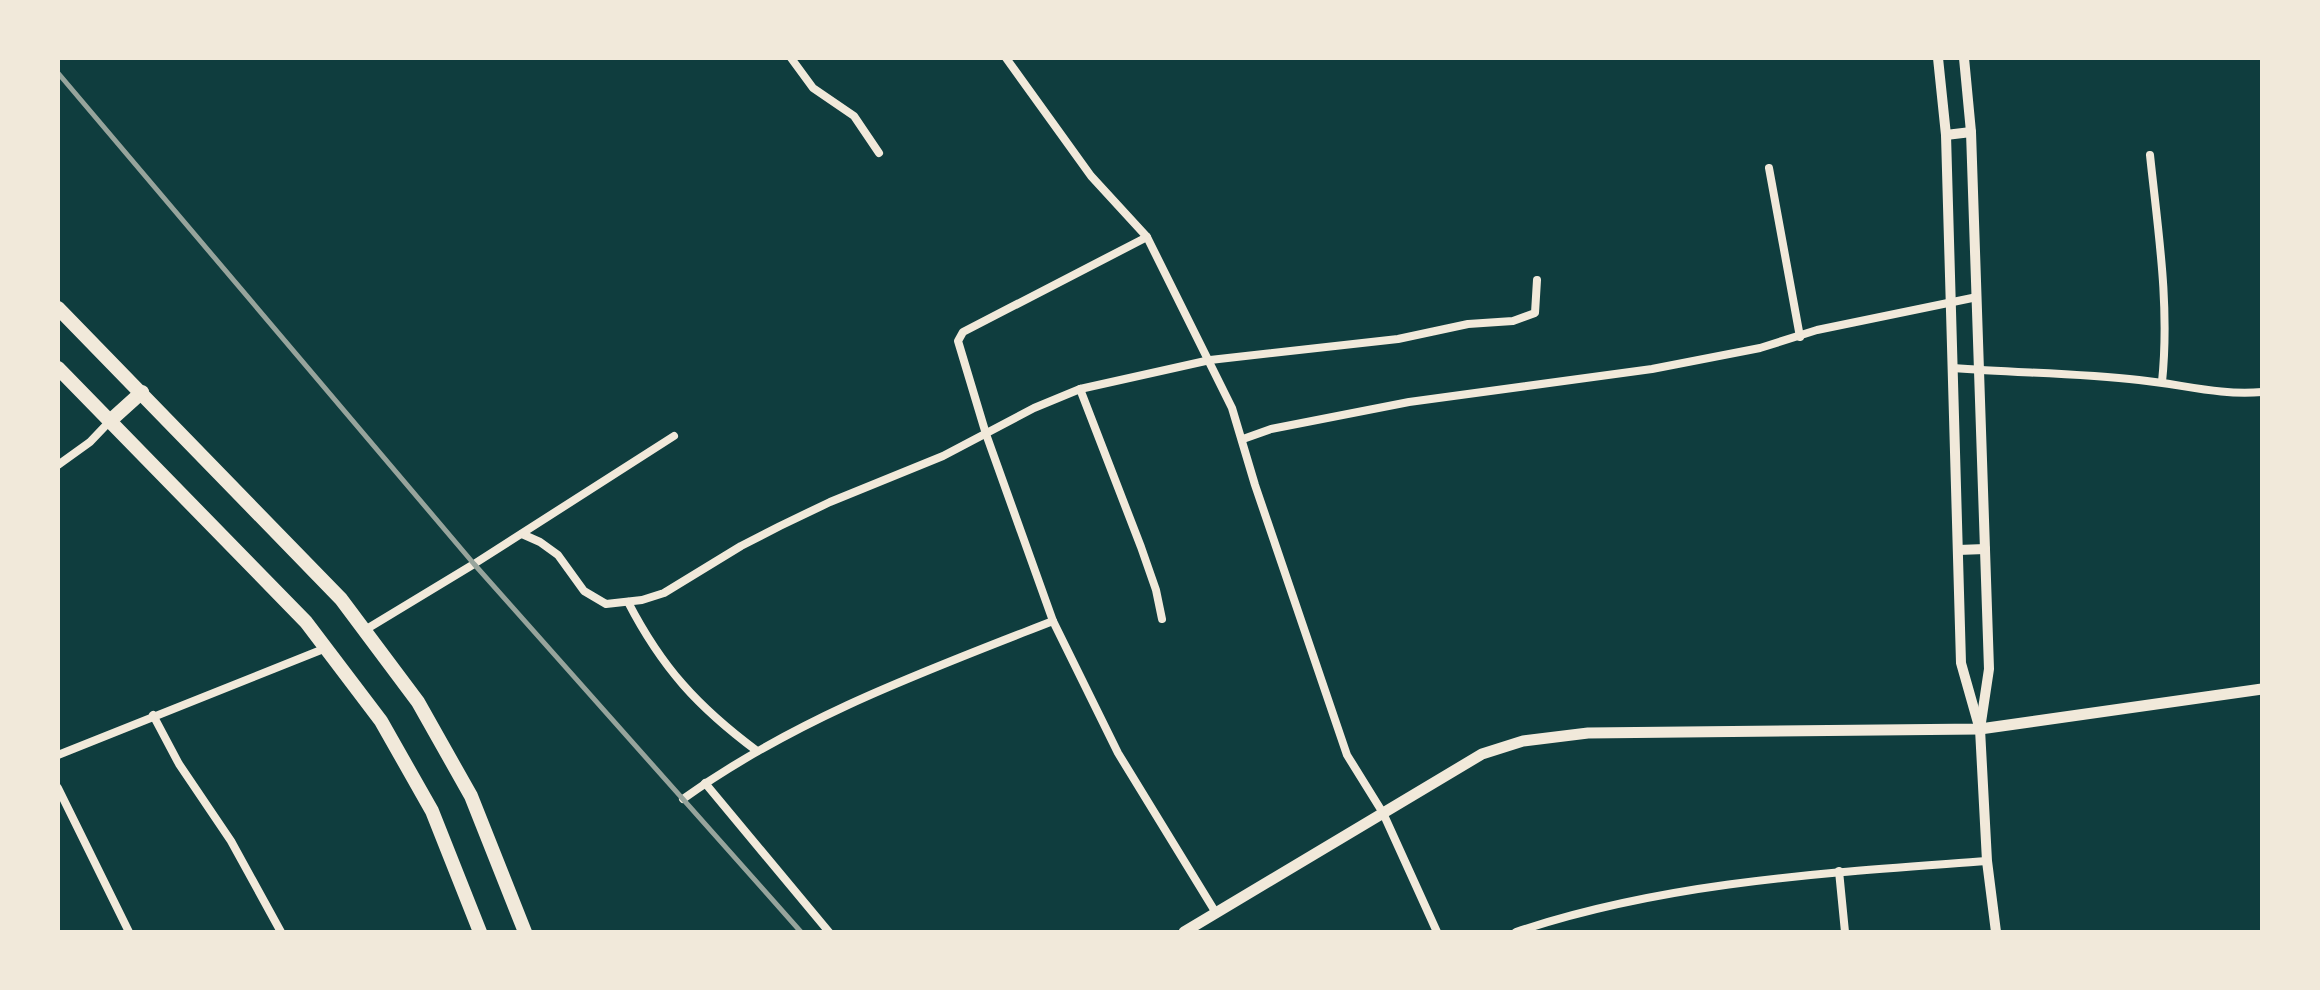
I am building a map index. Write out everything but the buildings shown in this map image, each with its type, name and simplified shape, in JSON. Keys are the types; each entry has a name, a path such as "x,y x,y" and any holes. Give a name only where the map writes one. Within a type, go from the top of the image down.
{"highway":[{"path":"58,308 341,599 365,630 418,702 471,796 525,932"},
{"path":"58,368 306,622 381,721 432,811 480,932"},
{"path":"111,420 142,392"}],"main road":[{"path":"1184,932 1482,754 1523,741 1588,733 1980,729 2262,689"}],"street":[{"path":"791,58 813,88 854,116 879,153"},
{"path":"1006,58 1091,176 1147,237 1210,360 1243,439 1255,485 1347,755 1383,813 1437,932"},
{"path":"1938,58 1946,135 1961,663 1980,729"},
{"path":"1964,58 1971,132 1989,669 1980,729 1987,861 1996,932"},
{"path":"1946,135 1971,132"},
{"path":"2150,155 2166,317 2162,382"},
{"path":"1769,168 1800,337"},
{"path":"1147,237 959,335 958,341 986,434 1053,621 1118,753 1216,913"},
{"path":"522,534 558,555 584,591 606,604 642,600 664,593 780,526 943,456 1034,408 1080,389 1210,360 1342,347 1468,324 1521,320 1535,313 1537,280"},
{"path":"1243,439 1271,429 1409,402 1652,369 1760,348 1817,330 1977,297"},
{"path":"1953,368 2162,382 2197,390 2240,394 2262,392"},
{"path":"1080,389 1141,547 1162,619"},
{"path":"58,465 90,442 111,420"},
{"path":"365,630 674,436"},
{"path":"1958,550 1985,549"},
{"path":"628,602 648,640 672,674 707,711 757,751"},
{"path":"683,799 757,751 843,706 1053,621"},
{"path":"58,755 326,648"},
{"path":"153,715 179,764 231,841 281,932"},
{"path":"705,783 829,932"},
{"path":"58,788 129,932"},
{"path":"1516,932 1618,903 1690,889 1839,871 1987,861"},
{"path":"1839,871 1845,932"}],"railway":[{"path":"58,73 474,564 801,932"}]}
